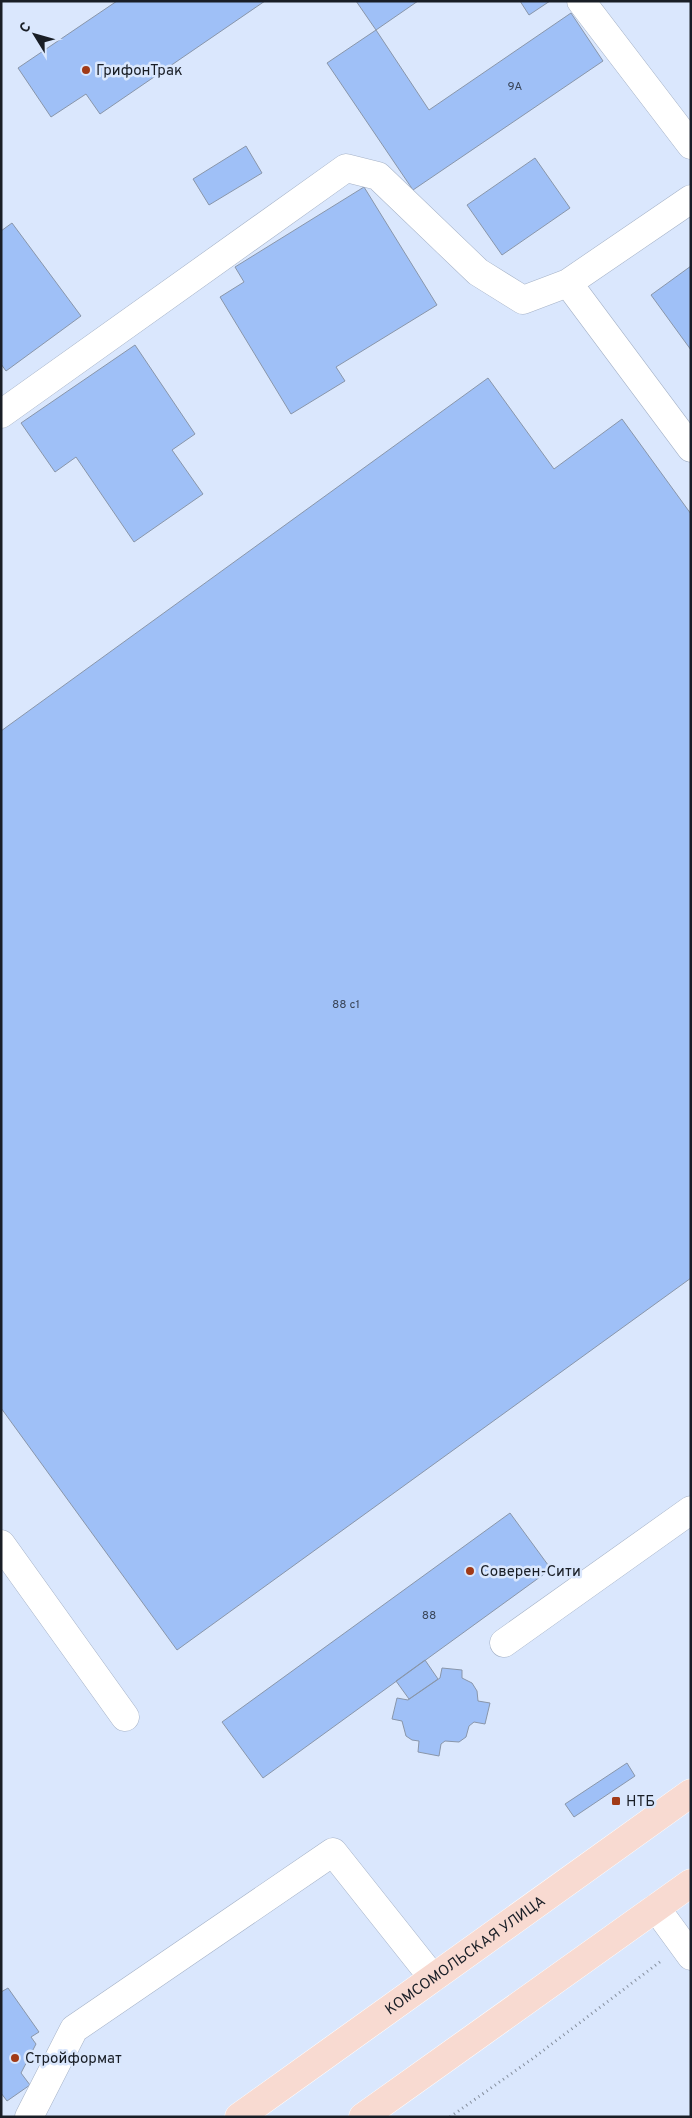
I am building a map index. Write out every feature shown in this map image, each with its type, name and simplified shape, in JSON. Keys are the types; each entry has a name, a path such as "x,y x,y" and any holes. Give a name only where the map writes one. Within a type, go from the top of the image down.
{"main road":[{"name":"КОМСОМОЛЬСКАЯ УЛИЦА","path":"239,2117 691,1793"},
{"path":"364,2117 691,1883"}],"lane":[{"path":"581,1 691,145"},
{"path":"1,414 346,168 378,176 478,272 523,300 568,283 691,200"},
{"path":"568,283 691,448"},
{"path":"504,1643 691,1510"},
{"path":"1,1544 125,1717"},
{"path":"29,2117 74,2029 333,1852 433,1978"},
{"path":"656,1908 687,1950"}],"path":[{"path":"450,2117 687,1950"}],"building":[{"path":"117,1 265,1 100,114 86,94 51,117 18,68"},
{"path":"356,1 418,1 376,30"},
{"path":"520,1 550,1 529,15"},
{"path":"571,13 603,61 413,190 327,63 376,30 429,110"},
{"path":"246,146 262,173 209,205 193,179"},
{"path":"535,158 570,208 502,255 467,205"},
{"path":"364,187 437,305 336,367 345,381 291,414 220,297 244,282 235,267"},
{"path":"12,223 81,316 6,371 1,364 1,231"},
{"path":"691,266 691,350 651,295"},
{"path":"135,345 195,434 172,450 203,494 134,542 76,457 55,472 21,423"},
{"path":"488,378 554,469 622,419 691,514 691,1278 177,1650 1,1408 1,731"},
{"path":"510,1513 551,1569 263,1778 222,1722"},
{"path":"425,1660 438,1679 409,1699 396,1681"},
{"path":"442,1668 462,1670 462,1678 472,1683 477,1691 478,1701 490,1703 485,1724 474,1722 469,1726 466,1737 459,1742 445,1741 441,1744 439,1756 418,1752 419,1741 412,1740 406,1736 402,1721 392,1719 397,1698 408,1700 440,1678"},
{"path":"627,1763 635,1776 574,1817 565,1804"},
{"name":"Стройформат","path":"8,1988 39,2032 31,2037 36,2044 21,2073 30,2085 7,2101 1,2093 1,1992"}],"place":[{"name":"ГрифонТрак","path":"86,70"},
{"name":"Соверен-Сити","path":"470,1571"},
{"name":"НТБ","path":"616,1801"},
{"name":"Стройформат","path":"15,2058"}]}
